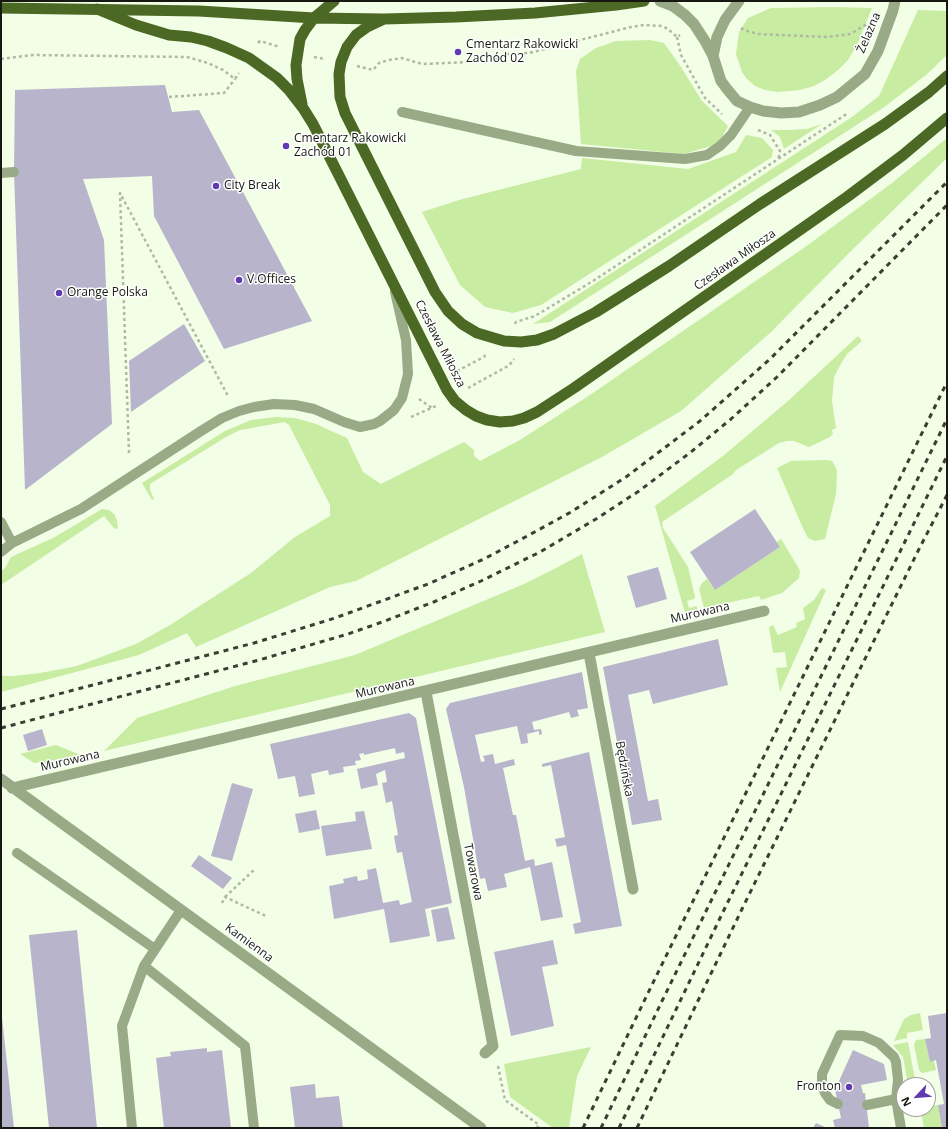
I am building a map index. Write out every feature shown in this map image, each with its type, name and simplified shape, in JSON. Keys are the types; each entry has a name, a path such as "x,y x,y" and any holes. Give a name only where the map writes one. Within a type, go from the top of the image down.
{"main road":[{"path":"303,108 297,79 296,65 300,39 314,18 334,1"},
{"path":"1,8 199,11 314,18 384,19 527,13 644,1"},
{"name":"Czesława Miłosza","path":"97,9 136,25 169,35 191,37 208,41 241,54 249,58 276,78 289,90 303,108 320,137 447,390 466,410 487,420 500,422 513,421 537,412 601,370 847,197 947,118"},
{"name":"Czesława Miłosza","path":"384,19 367,27 356,35 341,62 339,74 340,97 345,113 435,292 448,310 462,324 477,333 504,341 515,342 537,340 554,334 596,312 669,266 760,204 885,124 929,92 947,76"}],"street":[{"name":"Żelazna","path":"660,1 673,6 686,15 694,24 713,56 717,70 727,89 737,101 763,111 781,113 799,112 820,105 837,97 865,74 878,51 894,5"},
{"path":"713,56 717,37 725,20 739,1"},
{"name":"Murowana","path":"12,788 426,692 764,611"},
{"name":"Będzińska","path":"589,653 633,889"},
{"name":"Towarowa","path":"426,692 489,1049"},
{"name":"Kamienna","path":"1,779 481,1128"}],"lane":[{"path":"402,112 576,151 685,159 707,155 720,146 731,135 750,107"},
{"path":"1,173 14,172"},
{"path":"1,552 12,543 81,508 222,418 239,411 274,404 296,405 314,409 344,422 360,426 374,424 380,421 394,410 402,398 408,374 406,340 393,283"},
{"path":"1,522 12,543"},
{"path":"17,853 155,949"},
{"path":"132,1128 122,1026 144,966 181,910"},
{"path":"144,966 245,1046 254,1128"},
{"path":"838,1104 830,1100 825,1093 821,1080 822,1074 840,1035 853,1034 863,1036 879,1043 894,1057 898,1077"},
{"path":"866,1105 896,1099"},
{"path":"899,1117 901,1128"}],"path":[{"path":"737,26 744,30 758,34 828,37 841,36 857,31 894,5"},
{"path":"363,67 373,70 379,63 402,58 422,64 493,61 507,54 529,53 644,25 662,26 677,37 685,32"},
{"path":"255,48 264,35"},
{"path":"260,40 282,48"},
{"path":"1,59 32,55 187,57 208,63 223,70 235,79"},
{"path":"315,57 325,59"},
{"path":"169,97 224,93 241,70"},
{"path":"432,408 512,363 514,359 516,322 535,316 593,281 849,113 850,87"},
{"path":"129,453 120,192 230,399"},
{"path":"453,373 484,357 488,351"},
{"path":"222,903 225,897 255,868"},
{"path":"225,897 266,916"},
{"path":"489,1049 505,1100 539,1125 537,1128"}],"green space":[{"path":"771,8 872,8 858,43 848,60 838,70 814,86 800,90 778,92 765,90 755,86 747,79 742,72 736,54 739,32 748,18"},
{"path":"918,10 947,11 947,55 926,75 883,108 550,322 533,324 852,117 879,96"},
{"path":"650,40 664,43 702,101 728,126 718,144 684,154 581,144 576,71 580,59 596,48 616,41"},
{"path":"822,124 784,149 780,137 771,130 807,129"},
{"path":"746,135 762,138 773,150 772,157 541,305 513,313 485,307 460,285 422,212 459,200 581,169 582,158 688,169 736,152"},
{"path":"947,138 947,158 851,251 770,333 681,411 602,457 356,581 330,587 196,647 187,633 139,655 1,692 1,675 14,676 40,673 77,666 136,644 170,625 251,573 295,537 330,516 330,505 289,425 285,422 240,430 226,437 150,484 150,490 154,499 152,500 142,483 225,431 251,420 275,417 295,418 316,424 347,438 363,472 381,484 464,442 474,450 474,456 480,461 520,440 593,393 808,245 892,183"},
{"path":"858,336 862,341 847,354 834,377 832,401 836,428 832,430 833,434 830,437 809,447 794,441 779,443 736,470 733,474 662,522 663,528 688,567 695,597 694,599 687,601 689,608 697,606 697,609 685,613 655,506 723,456 788,401"},
{"path":"791,461 832,461 837,471 836,494 825,539 815,541 808,538 777,468"},
{"path":"102,509 109,510 114,514 117,520 118,529 114,528 104,516 1,585 1,571 5,568 11,557 53,538"},
{"path":"781,539 800,571 799,578 782,593 761,600 759,596 704,608 699,589 702,583 707,579 715,590 780,547 777,542"},
{"path":"582,554 605,632 104,751 137,718 235,686 355,655 524,584"},
{"path":"822,588 826,590 780,692 776,668 787,667 785,652 773,653 769,627 773,625 778,635 797,627 796,623 805,619 803,608 814,600"},
{"path":"56,745 83,756 49,764 44,762 34,763 20,754"},
{"path":"920,1013 923,1030 907,1033 907,1038 894,1041 904,1019 911,1015"},
{"path":"925,1039 930,1061 934,1061 936,1070 922,1073 919,1070 914,1045 916,1040"},
{"path":"908,1042 915,1077 907,1077 903,1057 893,1045"},
{"path":"591,1047 577,1076 569,1128 553,1128 510,1097 504,1064"},
{"path":"936,1105 938,1105 942,1128 924,1128 922,1117 936,1117"}],"building":[{"name":"V.Offices","path":"165,85 172,112 199,110 312,321 224,349 154,216 152,176 83,179 104,240 112,424 25,490 14,172 15,90"},
{"path":"184,324 205,361 131,412 129,361"},
{"path":"755,509 780,547 715,590 690,552"},
{"path":"658,567 667,599 636,608 627,576"},
{"path":"718,639 728,685 653,704 649,690 628,695 648,801 658,799 662,820 632,825 603,667"},
{"path":"582,672 588,708 577,710 579,716 571,718 569,712 532,722 534,730 541,729 542,734 539,735 539,731 527,734 528,743 521,744 517,726 475,735 481,762 485,761 483,756 493,754 495,764 514,759 515,765 503,768 513,815 516,815 525,861 534,859 535,866 552,862 563,917 541,921 530,867 504,874 507,887 488,891 485,878 480,879 464,787 446,709 450,703"},
{"path":"409,713 416,718 452,903 425,909 430,936 390,943 384,909 334,919 329,886 344,883 343,879 357,876 358,881 368,879 367,870 376,868 383,903 399,900 400,905 412,902 402,852 397,853 394,836 398,835 392,801 386,803 382,783 387,782 385,770 376,774 378,785 361,789 357,769 405,758 404,752 396,754 395,748 364,755 364,753 359,754 361,760 355,761 356,765 343,767 344,772 329,775 328,770 311,774 315,794 299,797 295,776 278,779 270,744"},
{"path":"42,729 47,745 28,751 23,735"},
{"path":"589,752 622,926 575,934 573,924 581,922 566,845 557,847 555,839 565,837 551,765 542,767 542,764"},
{"path":"232,783 253,789 232,861 211,856"},
{"path":"316,810 320,829 299,833 295,814"},
{"path":"364,811 372,849 326,856 321,826 356,821 355,812"},
{"path":"199,855 232,878 223,889 191,866"},
{"path":"448,907 455,939 437,942 431,910"},
{"path":"77,930 97,1128 49,1128 29,935"},
{"path":"553,940 558,964 542,967 554,1026 511,1036 494,952"},
{"path":"947,1013 947,1127 942,1128 938,1105 944,1104 936,1060 930,1062 925,1039 931,1038 928,1016"},
{"path":"2,1017 14,1128 1,1128"},
{"path":"207,1048 207,1052 222,1050 231,1128 164,1128 156,1058 171,1056 170,1052"},
{"name":"Fronton","path":"853,1050 884,1064 887,1080 861,1085 863,1093 865,1093 869,1128 835,1128 833,1120 841,1118 835,1090"},
{"path":"315,1084 316,1098 339,1096 343,1128 295,1128 290,1087"},
{"name":"Fronton","path":"816,1123 827,1128 813,1128"}],"railway":[{"path":"1,709 254,643 335,618 428,584 484,559 571,512 626,477 700,421 770,359 947,182"},
{"path":"1,728 259,660 348,634 436,601 540,552 596,519 639,491 691,452 731,419 777,377 947,205"},
{"path":"583,1128 947,382"},
{"path":"601,1128 947,419"},
{"path":"619,1128 722,914 947,456"},
{"path":"637,1128 742,909 947,495"}],"place":[{"name":"Cmentarz Rakowicki Zachód 02","path":"458,52"},
{"name":"Cmentarz Rakowicki Zachód 01","path":"286,146"},
{"name":"City Break","path":"216,186"},
{"name":"V.Offices","path":"239,280"},
{"name":"Orange Polska","path":"59,293"},
{"name":"Fronton","path":"849,1087"}]}
